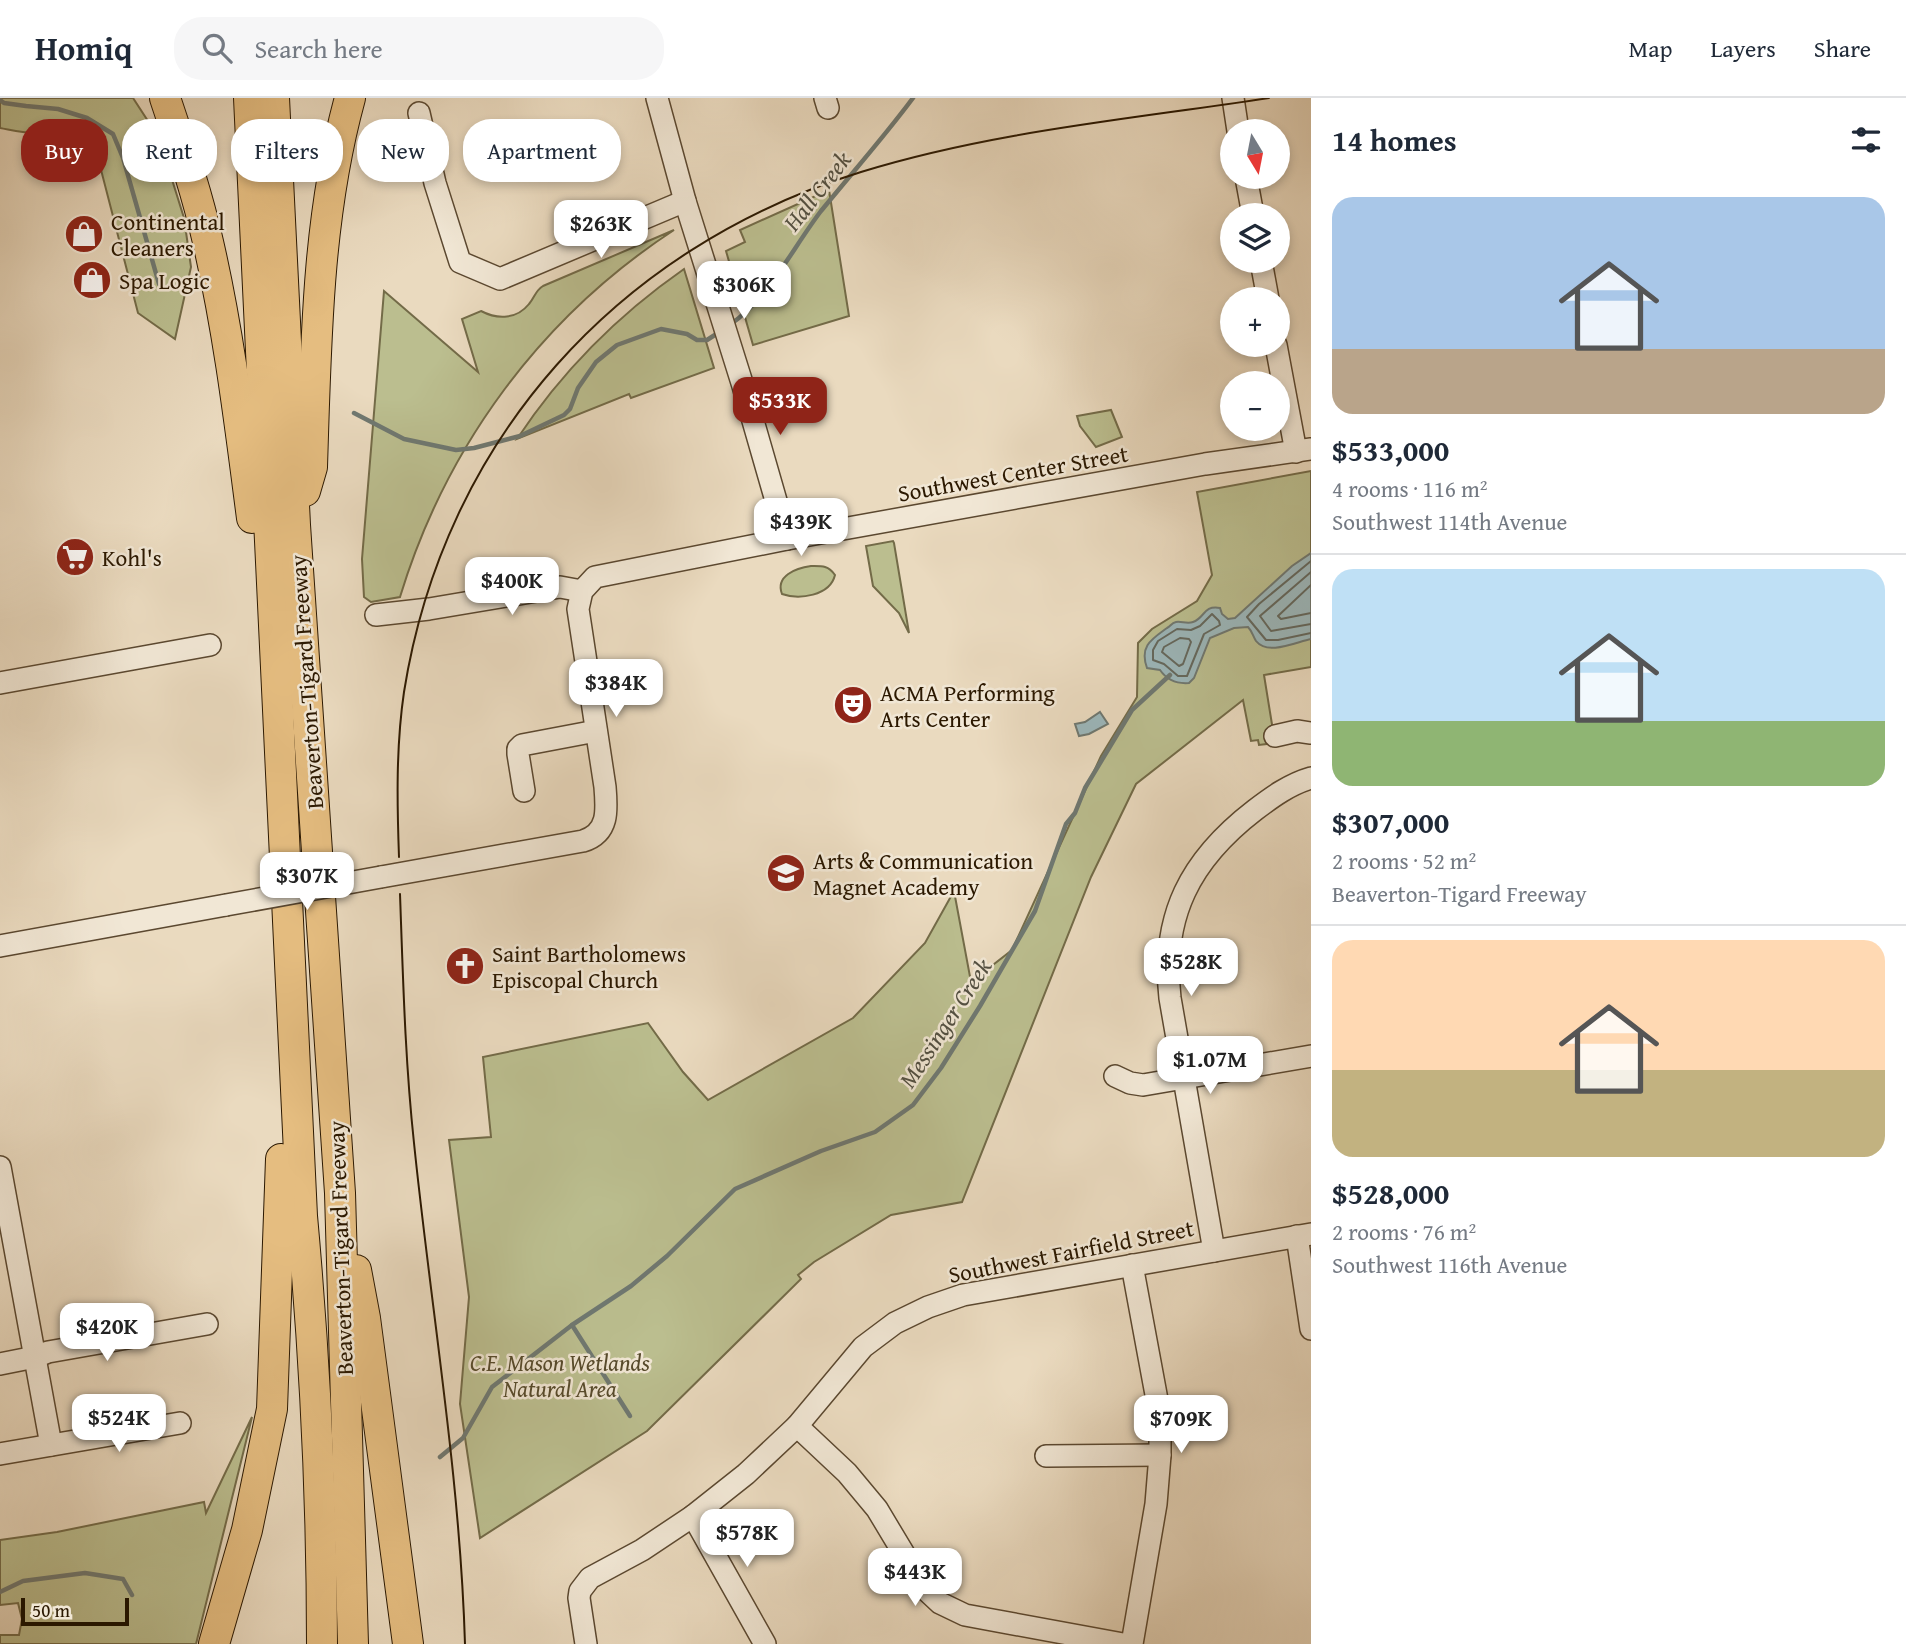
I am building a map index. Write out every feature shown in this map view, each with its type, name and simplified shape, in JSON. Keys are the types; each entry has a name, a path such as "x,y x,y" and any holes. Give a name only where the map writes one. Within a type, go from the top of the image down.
{"highway":[{"path":"165,98 192,178 227,335 253,525 267,673 279,710"},
{"name":"Beaverton-Tigard Freeway","path":"249,98 296,1113 313,1346 320,1489 322,1644"},
{"name":"Beaverton-Tigard Freeway","path":"274,98 295,525 340,1193 353,1644"},
{"path":"295,525 312,467 318,292 331,192 350,98"},
{"path":"214,1644 247,1530 272,1409 282,1148 296,1113"},
{"path":"340,1193 365,1318 408,1644"}],"street":[{"path":"657,98 685,201 787,540"},
{"path":"1233,98 1236,119"},
{"path":"419,113 435,183 460,262 500,279 685,201"},
{"path":"1279,357 1303,450"},
{"name":"Southwest Center Street","path":"582,591 595,577 607,573 1205,464 1303,450"},
{"path":"0,946 591,839 606,817 606,805 578,609 582,591 560,587 376,615"},
{"path":"0,683 210,645"},
{"path":"524,791 518,748 596,731"},
{"path":"1275,736 1297,731 1311,733"},
{"path":"1214,1251 1170,998 1167,967 1172,923 1191,878 1208,855 1240,822 1277,793 1311,778"},
{"path":"1115,1076 1138,1085 1311,1056"},
{"path":"0,1167 5,1231 51,1445"},
{"path":"1304,1235 1311,1329"},
{"name":"Southwest Fairfield Street","path":"586,1644 579,1604 580,1591 584,1584 693,1516 746,1474 797,1426 863,1347 895,1323 928,1307 963,1295 1304,1235"},
{"path":"1132,1265 1160,1416 1156,1504 1132,1644"},
{"path":"0,1364 48,1352 207,1324"},
{"path":"0,1454 180,1423"},
{"path":"797,1426 847,1472 870,1500 925,1588 940,1603 965,1615 1123,1644"},
{"path":"1046,1456 1160,1455"},
{"path":"693,1516 765,1644"}],"green space":[{"path":"0,98 133,98 147,119 122,119 122,182 173,182 184,218 191,267 175,339 138,313 104,182 108,182 108,119 21,119 21,131 0,128"},
{"path":"829,190 849,316 753,345 726,251 745,242 740,230"},
{"path":"674,230 626,265 582,303 541,345 504,390 472,437 444,488 420,541 400,597 371,602 364,597 362,559 384,291 478,372 462,319 481,311 500,317 519,313 543,286"},
{"path":"684,269 714,368 631,398 629,394 517,439 572,367 636,305"},
{"path":"1111,410 1122,437 1096,447 1080,426 1077,416"},
{"name":"C.E. Mason Wetlands Natural Area","path":"1311,471 1311,667 1264,675 1275,743 1259,745 1258,740 1251,741 1243,700 1136,784 1091,877 962,1202 891,1215 814,1262 798,1275 801,1279 647,1431 480,1538 460,1404 469,1297 449,1140 491,1137 483,1057 648,1023 683,1072 708,1100 853,1018 925,943 954,891 971,982 1012,950 1101,756 1137,697 1138,643 1152,629 1197,601 1212,575 1197,492"},
{"path":"893,541 909,633 899,613 873,586 866,546"},
{"path":"811,566 827,568 835,575 827,588 813,595 797,597 782,594 781,582 788,574"},
{"path":"252,1417 196,1644 0,1644 0,1635 19,1635 22,1619 18,1603 0,1605 0,1540 57,1532 204,1502 206,1513"}],"water":[{"path":"1311,553 1311,639 1282,647 1268,647 1256,641 1248,627 1234,628 1210,638 1194,678 1189,683 1173,681 1160,670 1147,668 1145,654 1148,644 1173,623 1193,622 1210,608 1220,608 1228,619 1235,618 1292,566"},
{"path":"1100,712 1108,724 1079,736 1075,724 1085,722"}],"waterway":[{"name":"Hall Creek","path":"731,324 745,313 769,286 821,211 913,98"},
{"name":"Hall Creek","path":"0,100 4,103 58,109 87,118 113,134 123,158 159,284"},
{"name":"Hall Creek","path":"354,413 404,439 456,450 474,448 520,436 564,415 596,362 617,345 661,329 687,334 697,340 707,340 721,331"},
{"name":"Messinger Creek","path":"440,1457 463,1438 492,1387 572,1325 631,1286 667,1256 735,1189 821,1151 875,1132 913,1105 941,1068 980,1006 1035,911 1066,824 1075,813 1085,788 1132,710 1170,675"},
{"path":"572,1325 630,1416"},
{"path":"0,1592 23,1581 85,1573 123,1579 132,1595"}],"tram line":[{"path":"399,857 398,753 404,692 425,600 458,515 502,436 556,365 620,303 693,249 773,206 861,172 1013,136 1269,98"},
{"path":"400,894 411,1112 451,1455 465,1644"}],"place":[{"name":"Continental Cleaners","path":"84,234"},
{"name":"Spa Logic","path":"92,280"},
{"name":"Kohl's","path":"75,557"},
{"name":"ACMA Performing Arts Center","path":"853,705"},
{"name":"Arts & Communication Magnet Academy","path":"786,873"},
{"name":"Saint Bartholomews Episcopal Church","path":"465,966"}]}
